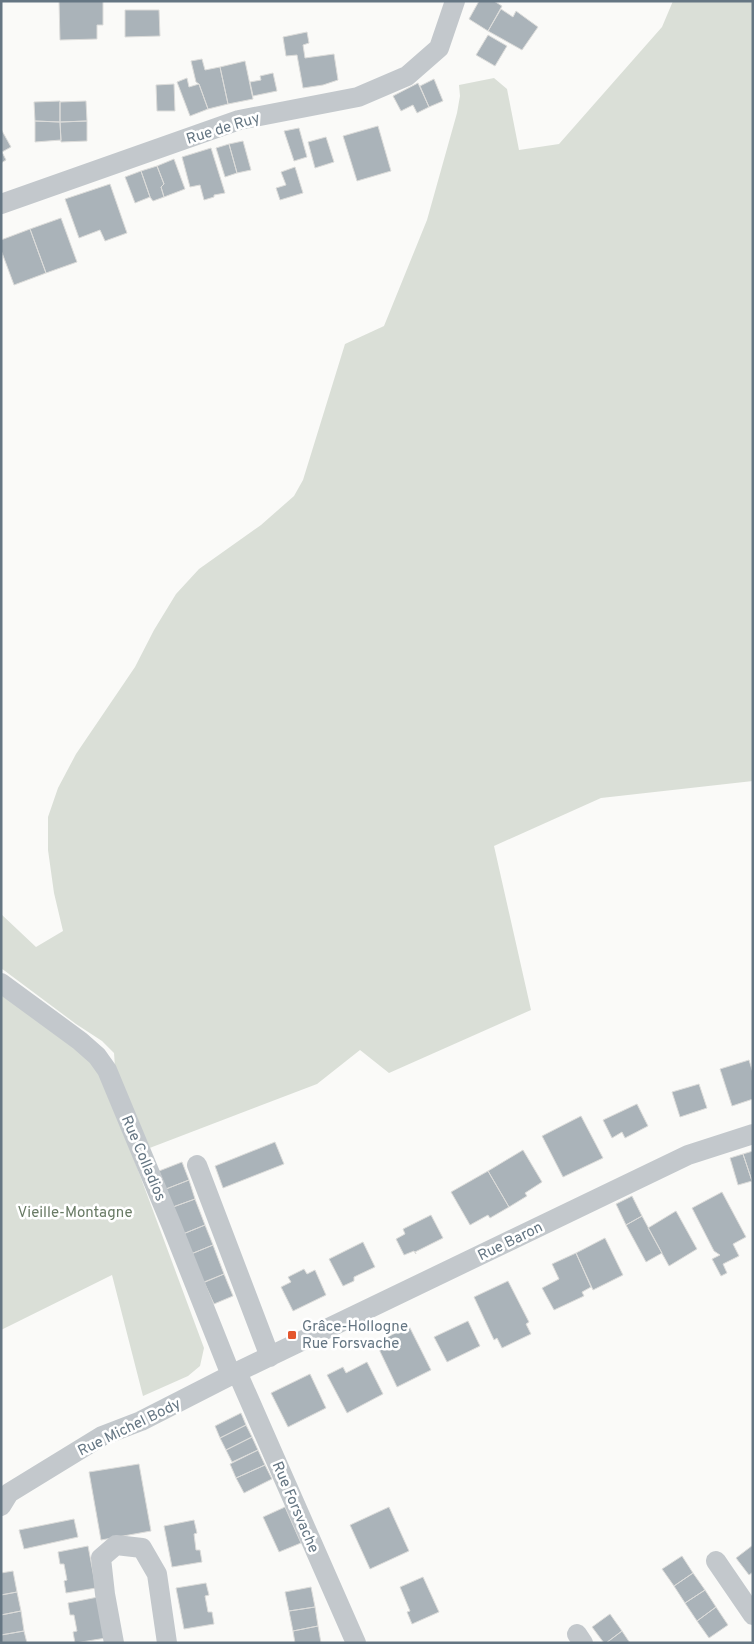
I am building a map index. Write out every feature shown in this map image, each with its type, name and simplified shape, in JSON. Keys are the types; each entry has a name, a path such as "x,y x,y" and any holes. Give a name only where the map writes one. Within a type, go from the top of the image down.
{"street":[{"name":"Rue de Ruy","path":"1,204 238,120 358,97 407,76 439,48 455,1"},
{"name":"Rue Colladios","path":"1,982 80,1041 97,1056 107,1070 234,1373"},
{"name":"Rue Baron","path":"234,1373 688,1155 753,1134"},
{"path":"197,1165 270,1357"},
{"name":"Rue Michel Body","path":"1,1506 9,1493 102,1436 141,1421 234,1373"},
{"name":"Rue Forsvache","path":"234,1373 356,1643"},
{"path":"114,1643 101,1558 116,1545 142,1548 158,1574 167,1643"},
{"path":"716,1561 752,1611"}],"green space":[{"path":"673,1 753,1 753,781 601,798 494,846 531,1010 389,1073 360,1050 317,1084 147,1149 115,1067 114,1053 102,1041 1,968 1,914 36,947 63,931 54,893 48,850 48,817 58,788 76,754 135,667 154,630 176,594 199,569 261,525 294,496 303,480 345,344 384,326 427,220 457,113 460,96 459,85 494,78 507,89 519,150 559,144 662,27"},
{"name":"Vieille-Montagne","path":"1,995 83,1052 100,1072 204,1348 200,1366 188,1376 143,1396 112,1275 1,1330"}],"building":[{"path":"59,1 103,1 103,25 97,25 97,39 60,40"},
{"path":"479,1 494,1 502,6 488,31 469,19"},
{"path":"501,9 513,17 516,11 538,27 522,50 488,31"},
{"path":"125,10 159,10 160,36 125,37"},
{"path":"307,32 309,43 303,45 305,58 334,54 338,80 323,85 303,88 297,55 286,56 283,37"},
{"path":"488,35 507,46 495,66 476,55"},
{"path":"202,59 205,70 220,67 228,104 208,109 199,84 196,82 191,61"},
{"path":"245,61 253,99 228,104 220,67"},
{"path":"273,73 277,91 253,96 250,82 261,80 260,76"},
{"path":"187,78 189,87 199,84 208,109 190,116 177,82"},
{"path":"434,79 443,101 429,107 420,86"},
{"path":"418,83 429,107 417,113 413,105 401,111 393,96"},
{"path":"174,84 175,111 157,111 156,85"},
{"path":"60,101 60,122 35,121 34,102"},
{"path":"86,101 87,121 60,122 60,102"},
{"path":"35,121 60,122 61,140 35,142"},
{"path":"87,121 87,141 61,142 60,122"},
{"path":"378,126 391,171 357,181 343,136"},
{"path":"299,128 307,157 294,161 284,131"},
{"path":"1,129 11,147 2,152 6,160 1,163"},
{"path":"326,137 334,162 315,168 308,142"},
{"path":"243,141 251,170 237,173 229,144"},
{"path":"229,144 237,173 225,177 216,148"},
{"path":"211,148 225,193 214,195 214,197 204,200 200,185 190,187 182,157"},
{"path":"174,159 185,189 164,197 161,187 164,184 157,166"},
{"path":"157,166 164,184 161,187 164,197 153,201 141,171"},
{"path":"295,167 303,193 280,200 276,188 286,185 281,172"},
{"path":"141,171 150,197 135,203 125,177"},
{"path":"110,184 127,233 105,241 100,230 79,238 65,199"},
{"path":"61,218 77,262 46,273 30,229"},
{"path":"30,229 46,273 14,285 1,250 1,240"},
{"path":"749,1060 753,1073 753,1099 732,1106 720,1069"},
{"path":"699,1084 707,1108 680,1117 672,1092"},
{"path":"637,1104 648,1126 625,1138 622,1132 612,1138 603,1120"},
{"path":"581,1116 603,1158 563,1177 542,1136"},
{"path":"275,1142 284,1164 223,1188 215,1166"},
{"path":"523,1150 542,1182 525,1193 527,1196 509,1207 488,1171"},
{"path":"753,1151 753,1181 752,1181 743,1154"},
{"path":"743,1154 752,1181 738,1185 730,1158"},
{"path":"182,1162 189,1180 166,1189 159,1171"},
{"path":"488,1171 509,1207 490,1218 488,1215 470,1225 451,1192"},
{"path":"189,1180 195,1199 173,1207 166,1189"},
{"path":"722,1192 746,1237 733,1244 739,1256 723,1264 727,1273 721,1276 712,1259 720,1255 714,1251 692,1208"},
{"path":"632,1196 642,1216 626,1225 616,1204"},
{"path":"195,1199 205,1225 183,1234 173,1207"},
{"path":"676,1211 697,1249 669,1266 648,1228"},
{"path":"431,1215 443,1238 415,1252 416,1254 414,1251 404,1255 396,1239 405,1234 403,1229"},
{"path":"642,1216 662,1253 646,1262 626,1225"},
{"path":"205,1225 213,1245 191,1254 183,1234"},
{"path":"605,1238 623,1275 593,1290 576,1253"},
{"path":"363,1242 375,1267 354,1277 354,1281 343,1286 329,1259"},
{"path":"213,1245 224,1274 203,1283 191,1254"},
{"path":"576,1253 591,1287 582,1292 584,1296 554,1310 542,1288 559,1279 552,1264"},
{"path":"304,1269 307,1274 315,1270 326,1295 293,1311 281,1287 291,1282 288,1277"},
{"path":"224,1274 233,1296 214,1304 204,1282"},
{"path":"508,1281 529,1322 526,1324 531,1334 502,1348 497,1338 494,1340 474,1297"},
{"path":"468,1321 480,1346 447,1362 434,1337"},
{"path":"409,1326 431,1370 397,1387 376,1343"},
{"path":"367,1362 383,1394 347,1413 327,1375 343,1367 346,1373"},
{"path":"310,1374 326,1408 288,1427 271,1393"},
{"path":"241,1413 246,1425 220,1438 215,1426"},
{"path":"246,1425 252,1437 226,1450 220,1438"},
{"path":"252,1437 258,1450 232,1462 226,1450"},
{"path":"258,1450 265,1465 236,1478 230,1464"},
{"path":"139,1464 151,1531 101,1540 89,1472"},
{"path":"265,1465 272,1479 244,1493 236,1478"},
{"path":"285,1507 301,1543 279,1552 263,1517"},
{"path":"389,1507 409,1551 370,1569 350,1525"},
{"path":"74,1519 78,1537 24,1549 19,1530"},
{"path":"194,1520 197,1533 194,1534 196,1550 200,1550 202,1562 172,1567 164,1526"},
{"path":"753,1545 753,1572 749,1575 736,1558"},
{"path":"88,1546 96,1588 66,1593 64,1581 67,1580 64,1564 60,1564 58,1552"},
{"path":"682,1556 693,1573 674,1586 662,1569"},
{"path":"13,1571 17,1592 1,1595 1,1573"},
{"path":"693,1573 705,1590 685,1603 674,1586"},
{"path":"423,1577 439,1612 412,1624 407,1612 410,1611 400,1587"},
{"path":"206,1583 209,1595 205,1596 208,1612 212,1612 214,1624 184,1629 176,1588"},
{"path":"311,1587 315,1607 289,1611 285,1592"},
{"path":"705,1590 716,1607 697,1621 685,1603"},
{"path":"17,1592 21,1611 1,1615 1,1595"},
{"path":"98,1597 106,1638 75,1643 73,1632 77,1631 74,1615 70,1615 68,1603"},
{"path":"315,1607 318,1626 293,1631 289,1611"},
{"path":"716,1607 728,1625 709,1638 697,1621"},
{"path":"21,1611 24,1631 1,1635 1,1615"},
{"path":"610,1614 622,1631 604,1643 592,1627"},
{"path":"318,1626 321,1643 295,1643 293,1631"},
{"path":"24,1631 27,1643 1,1643 1,1635"},
{"path":"622,1631 630,1643 606,1643"}],"place":[{"name":"Grâce-Hollogne Rue Forsvache","path":"292,1335"}]}
